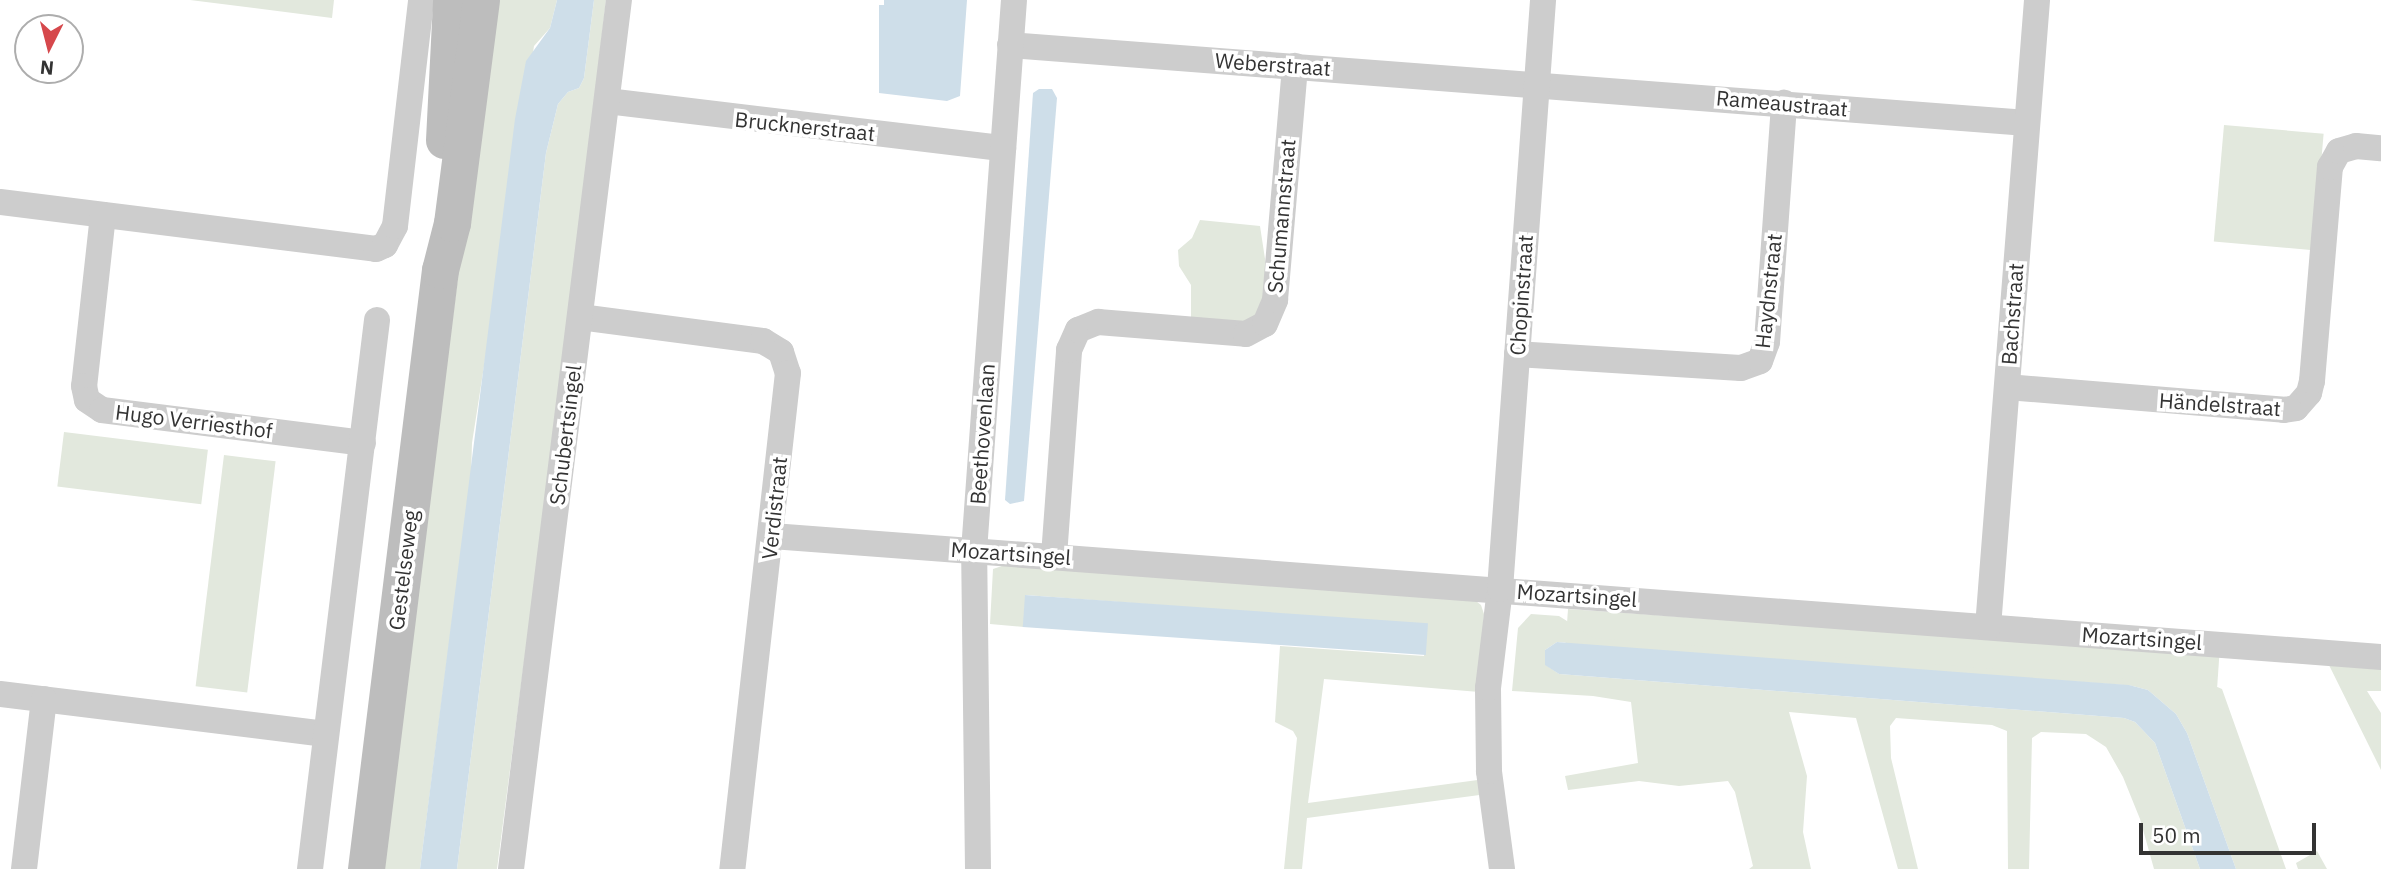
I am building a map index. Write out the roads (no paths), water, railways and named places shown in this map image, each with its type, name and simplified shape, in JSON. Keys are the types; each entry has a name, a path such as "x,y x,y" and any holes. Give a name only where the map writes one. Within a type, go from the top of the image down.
{"main road":[{"name":"Gestelseweg","path":"440,270 436,222 451,0"},
{"name":"Gestelseweg","path":"366,869 440,270 452,223 481,0"}],"street":[{"path":"0,202 376,249 385,245 395,226 421,0"},
{"name":"Schubertsingel","path":"510,869 619,0"},
{"name":"Beethovenlaan","path":"978,869 974,551 1014,0"},
{"name":"Chopinstraat","path":"1503,869 1489,771 1488,688 1500,589 1543,0"},
{"name":"Bachstraat","path":"1989,627 2037,0"},
{"name":"Weberstraat","path":"1010,45 1537,84"},
{"name":"Schumannstraat","path":"1054,556 1069,350 1078,330 1098,322 1246,334 1265,324 1275,300 1295,66"},
{"name":"Rameaustraat","path":"1537,84 2027,122"},
{"name":"Brucknerstraat","path":"607,101 1003,148"},
{"name":"Haydnstraat","path":"1517,354 1741,368 1760,361 1767,342 1784,103"},
{"name":"Händelstraat","path":"2007,387 2284,410 2295,408 2309,393 2312,381 2330,167 2339,151 2356,146 2381,148"},
{"name":"Hugo Verriesthof","path":"103,215 84,386 87,400 102,410 363,443"},
{"name":"Verdistraat","path":"580,317 763,341 781,352 788,373 772,536 732,869"},
{"path":"310,869 377,320"},
{"name":"Mozartsingel","path":"772,536 2381,657"},
{"path":"0,694 326,734"},
{"path":"24,869 44,699"}]}
